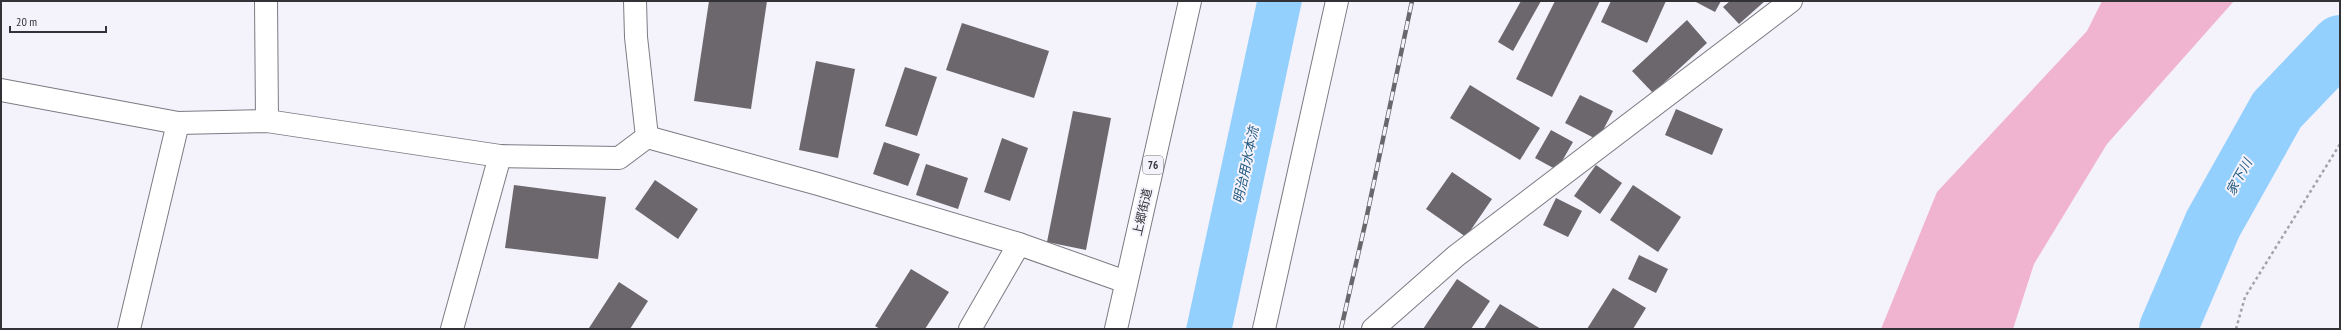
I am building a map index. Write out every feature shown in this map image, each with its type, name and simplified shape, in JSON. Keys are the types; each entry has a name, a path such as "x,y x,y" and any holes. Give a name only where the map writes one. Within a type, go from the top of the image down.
{"street":[{"path":"266,1 267,121"},
{"path":"635,1 636,37 647,137"},
{"name":"上郷街道","path":"1116,329 1190,1"},
{"path":"1264,329 1337,1"},
{"path":"1373,329 1456,256 1791,1"},
{"path":"1,90 178,123 267,121 500,156 619,158 647,137"},
{"path":"129,329 178,123"},
{"path":"647,137 818,184 1020,244 1126,282"},
{"path":"452,329 500,156"},
{"path":"970,329 1020,244"}],"path":[{"path":"2236,329 2245,297 2340,144"}],"shaded area":[{"path":"2102,1 2234,1 2107,144 2034,264 2013,329 1881,329 1937,192 2087,31"}],"water":[{"name":"明治用水本流","path":"1257,1 1302,1 1232,329 1186,329"}],"building":[{"path":"709,1 767,1 751,109 694,101"},
{"path":"1521,1 1541,1 1513,51 1498,42"},
{"path":"1555,1 1600,1 1552,97 1516,79"},
{"path":"1611,1 1666,1 1647,43 1601,22"},
{"path":"1694,1 1721,1 1715,12"},
{"path":"1730,1 1765,1 1739,24 1723,7"},
{"path":"1687,20 1707,43 1653,93 1632,71"},
{"path":"962,23 1049,51 1034,98 946,70"},
{"path":"816,61 855,69 838,158 799,150"},
{"path":"905,67 937,77 917,136 885,126"},
{"path":"1470,85 1540,128 1520,160 1450,118"},
{"path":"1580,95 1613,111 1598,140 1565,123"},
{"path":"1676,109 1723,129 1712,155 1665,135"},
{"path":"1073,111 1111,118 1086,250 1047,242"},
{"path":"1551,130 1573,142 1557,170 1535,158"},
{"path":"1002,138 1028,148 1010,201 984,192"},
{"path":"884,142 920,154 908,186 873,174"},
{"path":"926,164 968,178 958,209 916,195"},
{"path":"1596,165 1622,183 1600,214 1574,196"},
{"path":"1452,172 1492,199 1466,237 1426,209"},
{"path":"655,180 698,209 678,239 635,209"},
{"path":"514,185 606,197 598,259 505,248"},
{"path":"1633,185 1681,217 1658,252 1610,220"},
{"path":"1556,198 1582,211 1568,237 1543,225"},
{"path":"1639,255 1668,269 1656,293 1628,279"},
{"path":"911,269 949,292 925,329 880,329 875,326"},
{"path":"1457,279 1490,301 1471,329 1423,329"},
{"path":"619,282 648,301 630,329 589,328"},
{"path":"1613,288 1646,308 1633,329 1587,329"},
{"path":"1500,304 1541,329 1484,329"}],"waterway":[{"name":"家下川","path":"2168,329 2213,224 2277,110 2340,44"}],"railway":[{"path":"1341,329 1366,220 1412,1"}]}
